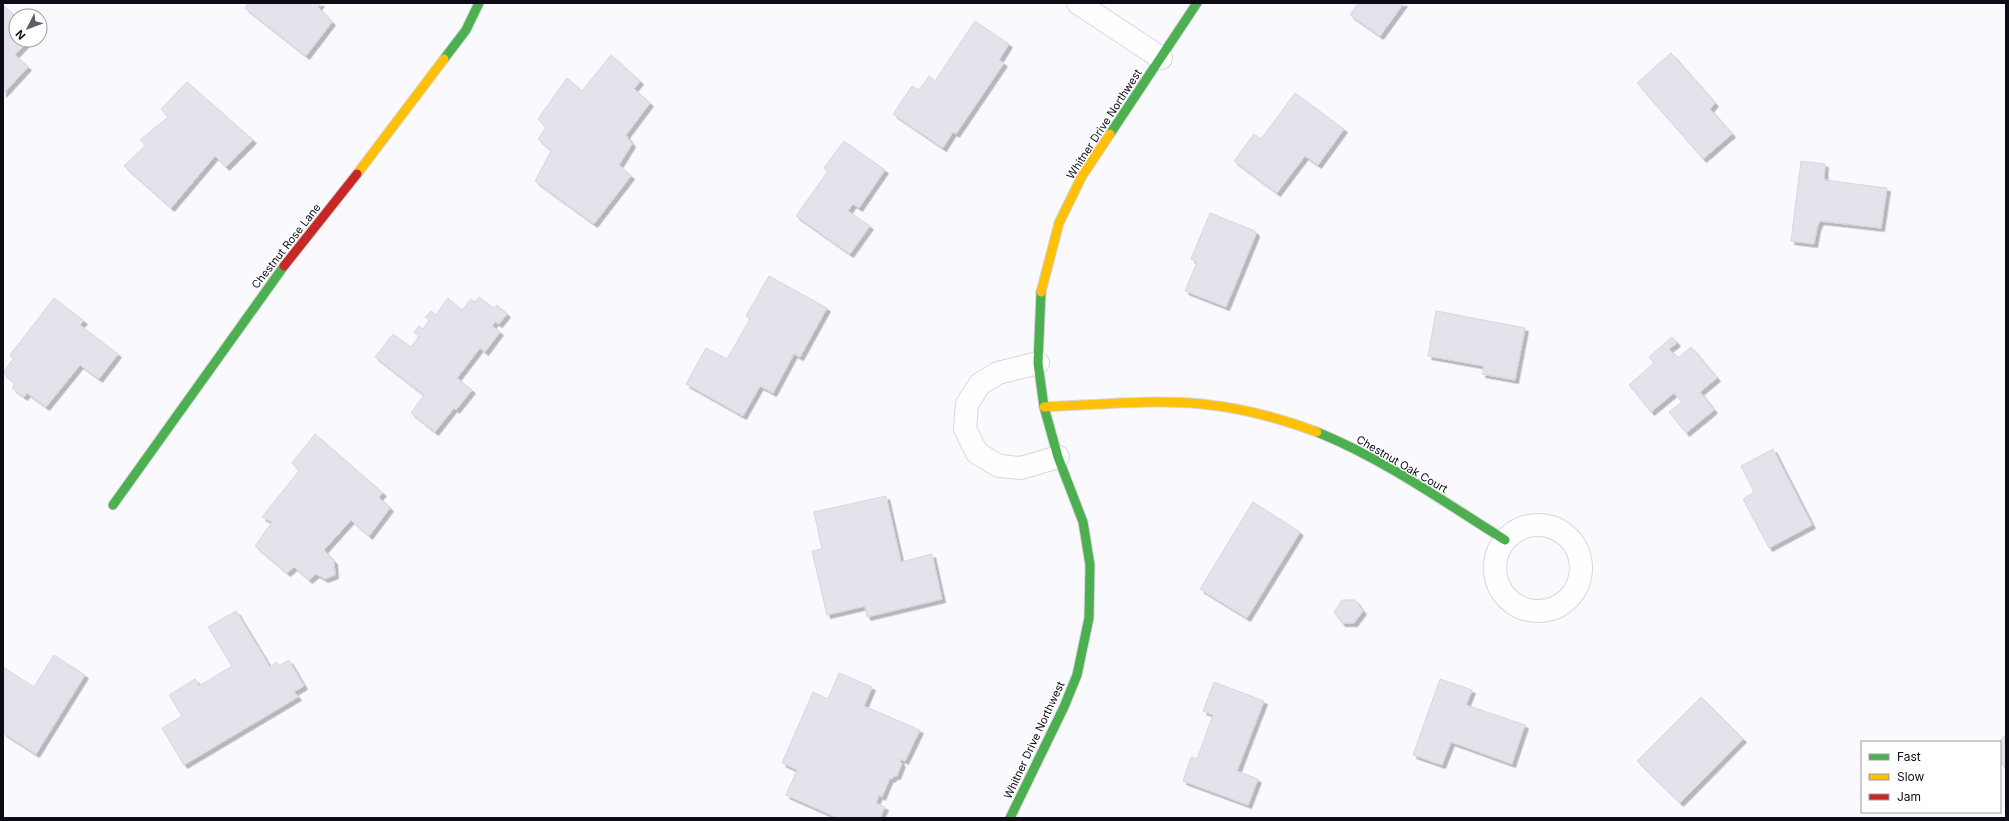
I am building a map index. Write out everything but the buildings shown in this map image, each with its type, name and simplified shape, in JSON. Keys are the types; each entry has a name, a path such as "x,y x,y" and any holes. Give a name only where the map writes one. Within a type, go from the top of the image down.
{"street":[{"name":"Chestnut Rose Lane","path":"113,505 196,391 270,284 394,127 466,30 479,3"},
{"path":"1078,3 1161,58"},
{"name":"Whitner Drive Northwest","path":"1010,818 1067,701 1077,675 1089,618 1090,565 1083,522 1058,457 1044,407 1038,362 1040,294 1059,223 1082,176 1197,3"},
{"path":"1038,362 998,373 980,384 967,404 965,429 977,453 999,466 1021,468 1058,457"},
{"name":"Chestnut Oak Court","path":"1044,407 1177,402 1225,407 1273,418 1321,434 1367,455 1505,540"}],"traffic: fast":[{"path":"444,59 466,30 479,3"},
{"path":"1110,134 1197,3"},
{"path":"113,505 284,266"},
{"path":"1010,818 1064,707 1077,675 1089,618 1090,565 1083,522 1058,457 1044,407 1038,363 1041,292"},
{"path":"1317,432 1390,468 1505,540"}],"traffic: slow":[{"path":"357,174 444,59"},
{"path":"1041,292 1059,223 1082,176 1110,134"},
{"path":"1044,407 1142,402 1202,404 1260,414 1317,432"}],"traffic: jam":[{"path":"284,266 357,174"}]}
